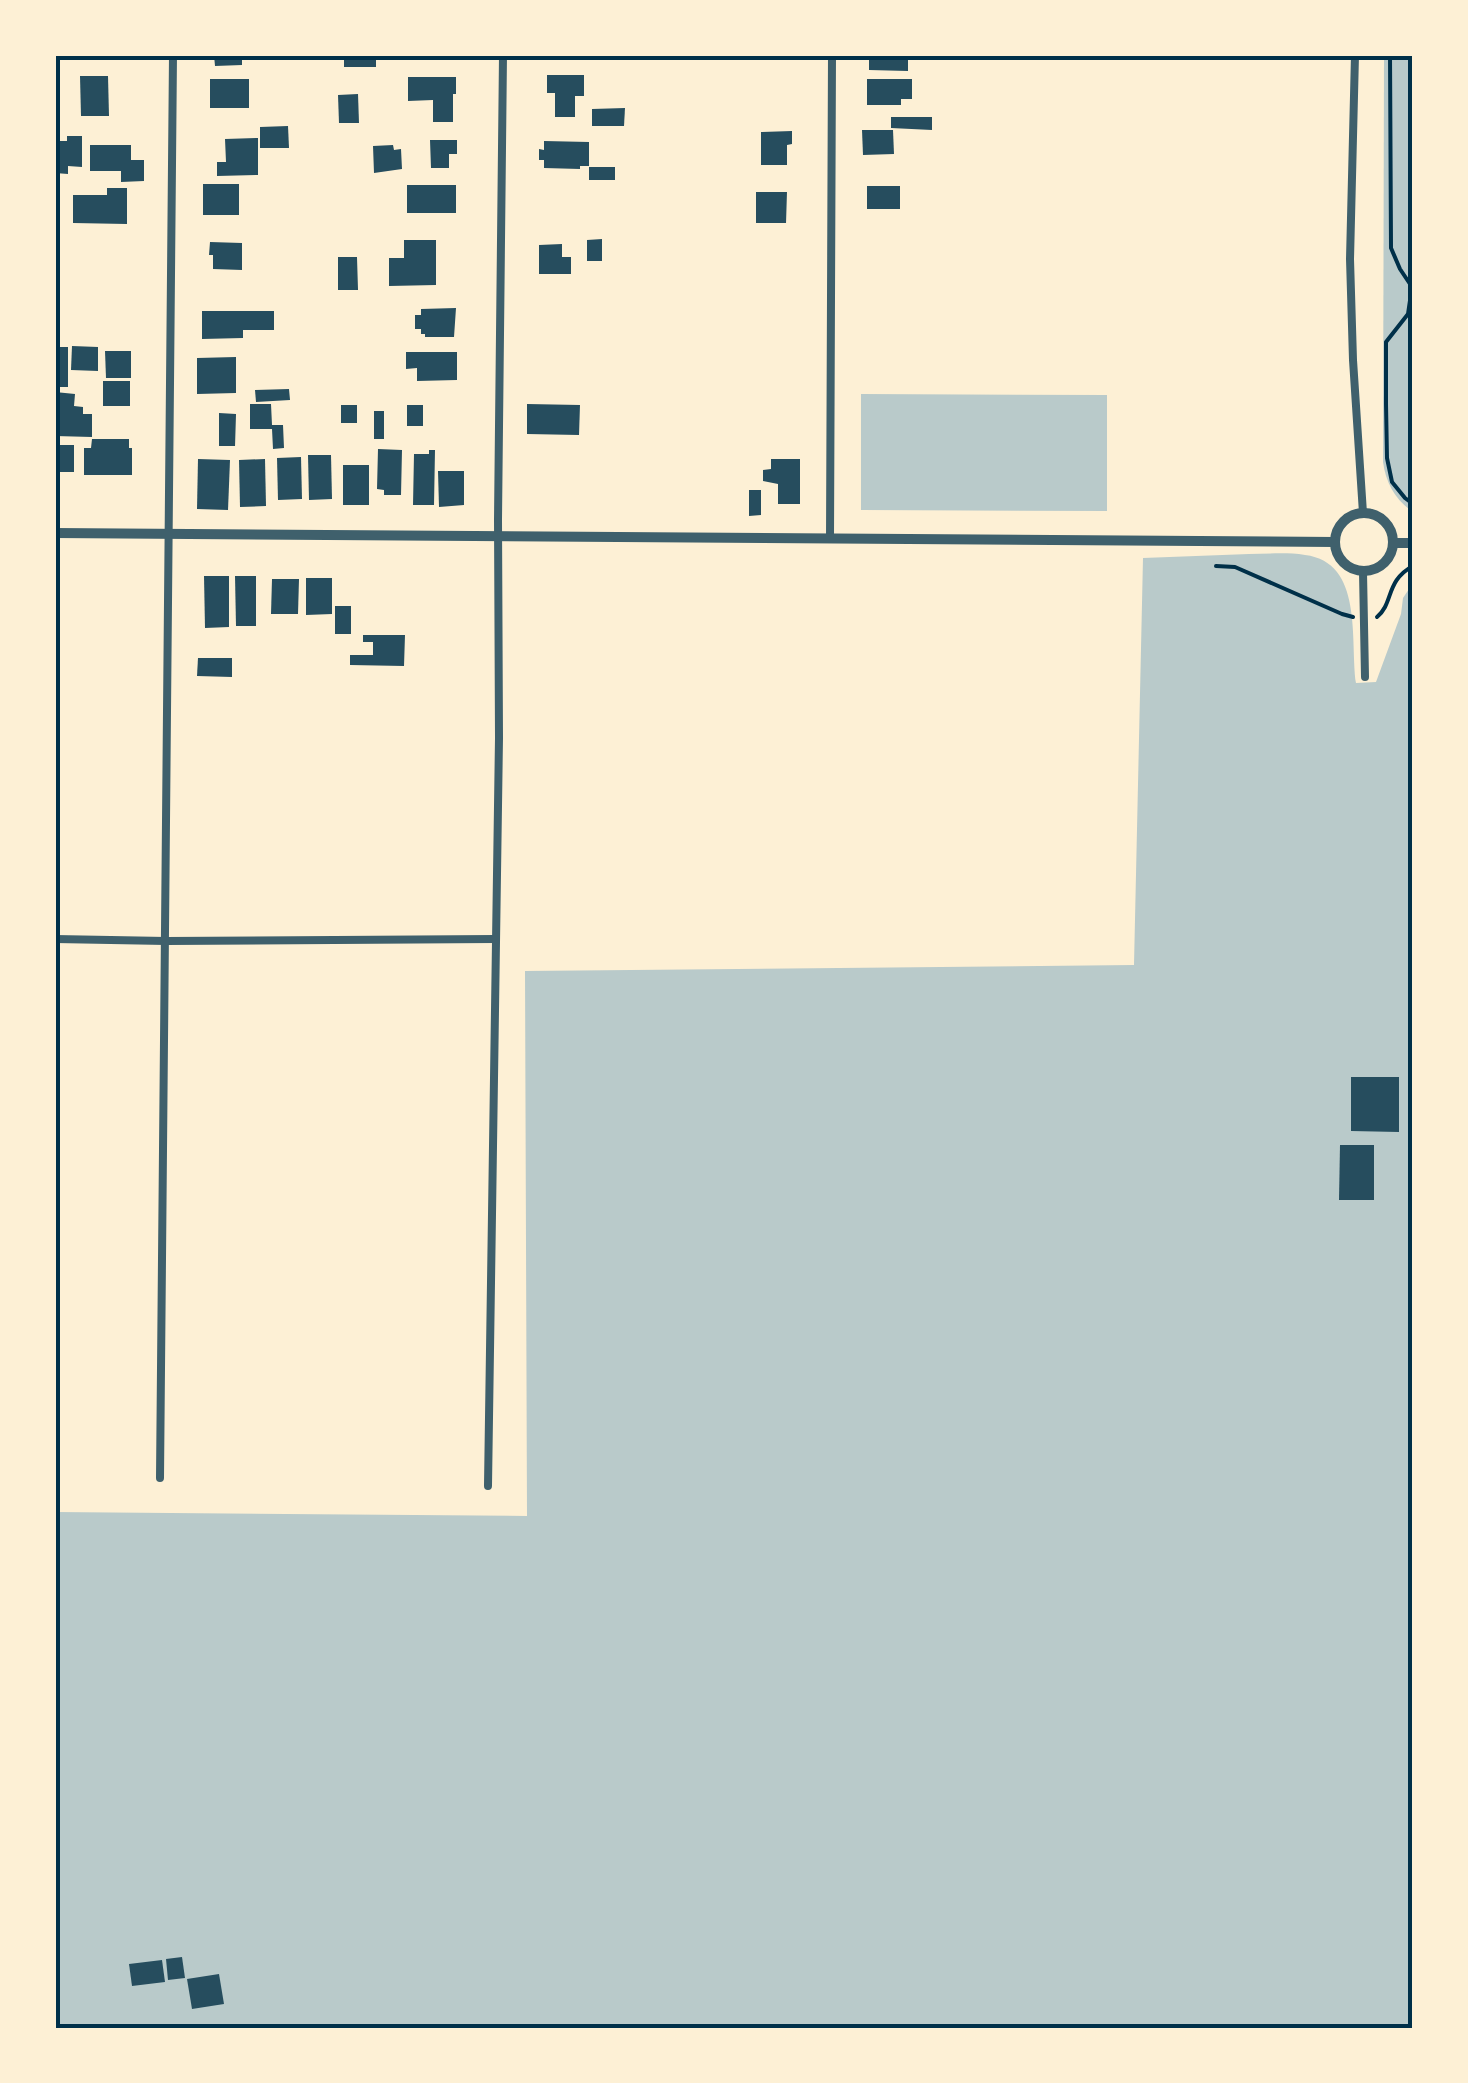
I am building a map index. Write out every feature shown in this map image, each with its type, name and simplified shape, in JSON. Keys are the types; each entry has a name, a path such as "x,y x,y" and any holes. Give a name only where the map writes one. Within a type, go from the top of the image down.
{"street":[{"path":"160,1478 173,55"},
{"path":"488,1486 499,738 502,55"},
{"path":"830,540 832,55"},
{"path":"1354,55 1350,259 1364,512"},
{"path":"1364,512 1386,521 1394,543 1386,563 1364,572 1345,564 1335,542 1344,520 1364,512"},
{"path":"55,533 1335,542"},
{"path":"1394,543 1413,543"},
{"path":"1364,572 1364,677"},
{"path":"55,939 496,939"}],"path":[{"path":"1390,55 1390,248 1412,287 1408,314 1386,342 1387,458 1392,482 1413,504"},
{"path":"1216,566 1235,568 1342,614 1364,618 1381,614 1392,586 1413,566"}],"shaded area":[{"path":"1384,55 1413,55 1413,512 1392,490 1383,462"},
{"path":"861,394 1107,395 1107,511 861,510"},
{"path":"1284,553 1324,561 1337,572 1350,606 1356,683 1376,682 1403,598 1413,583 1413,2028 55,2028 55,1512 527,1516 525,971 1134,965 1143,558"}],"building":[{"path":"214,55 242,55 242,65 215,66"},
{"path":"344,55 376,55 376,67 344,67"},
{"path":"869,55 908,55 908,71 869,70"},
{"path":"547,75 584,75 584,96 575,96 575,117 555,117 555,93 547,93"},
{"path":"80,76 108,76 109,116 81,116"},
{"path":"408,77 456,77 453,122 433,122 433,100 408,101"},
{"path":"210,79 249,79 249,108 210,108"},
{"path":"867,79 912,79 912,99 901,99 901,105 867,105"},
{"path":"358,94 359,123 339,123 338,95"},
{"path":"625,108 624,126 592,126 592,109"},
{"path":"891,117 932,117 932,130 891,128"},
{"path":"288,126 289,148 260,148 260,127"},
{"path":"862,130 893,130 894,154 863,155"},
{"path":"792,131 787,165 761,165 761,132"},
{"path":"67,136 82,136 82,167 68,166 68,174 55,173 55,141 67,141"},
{"path":"258,138 258,175 217,176 217,162 226,162 225,139"},
{"path":"430,140 457,140 457,154 449,154 449,168 431,168"},
{"path":"544,141 589,142 589,166 544,168 539,149 544,150"},
{"path":"90,145 131,145 131,160 144,160 144,181 121,182 121,171 90,171"},
{"path":"393,145 394,150 401,149 402,169 374,173 373,146"},
{"path":"589,167 615,167 615,180 589,180"},
{"path":"203,184 239,184 239,215 203,215"},
{"path":"407,185 456,185 456,213 407,213"},
{"path":"867,186 900,186 900,209 867,209"},
{"path":"107,188 127,188 127,224 73,223 73,195 107,195"},
{"path":"756,192 787,192 786,223 756,223"},
{"path":"602,239 602,261 587,261 587,240"},
{"path":"404,240 436,240 436,285 389,286 389,258 404,258"},
{"path":"210,242 242,243 242,270 213,269"},
{"path":"562,244 562,257 571,257 571,274 539,274 539,245"},
{"path":"338,257 357,257 358,290 338,290"},
{"path":"456,308 454,337 425,337 421,329 415,329 415,315 421,315 421,309"},
{"path":"202,311 274,311 274,330 243,330 243,338 202,339"},
{"path":"72,346 98,347 98,371 71,370"},
{"path":"55,347 68,347 68,387 55,387"},
{"path":"105,351 131,351 131,378 106,378"},
{"path":"406,352 457,352 457,380 417,381 417,368 406,369"},
{"path":"236,357 236,393 197,394 197,358"},
{"path":"103,381 130,381 130,406 103,406"},
{"path":"289,389 290,400 256,402 255,390"},
{"path":"55,392 75,394 74,406 83,407 83,414 92,414 92,437 55,436"},
{"path":"250,404 271,404 272,425 283,425 284,448 273,449 272,429 250,429"},
{"path":"527,404 580,405 579,435 527,434"},
{"path":"341,405 357,405 357,423 341,423"},
{"path":"407,405 423,405 423,426 407,426"},
{"path":"374,411 384,411 384,439 374,439"},
{"path":"219,413 236,414 235,446 219,446"},
{"path":"92,439 129,439 132,475 84,475 84,448 91,448"},
{"path":"55,445 74,445 74,472 55,472"},
{"path":"378,449 402,450 401,495 384,495 384,490 377,489"},
{"path":"429,450 435,450 434,505 413,505 414,454 429,454"},
{"path":"308,455 331,455 332,499 309,500"},
{"path":"301,457 302,499 278,500 277,458"},
{"path":"198,459 230,460 228,510 197,509"},
{"path":"265,459 266,506 240,507 239,460"},
{"path":"771,459 800,459 800,504 778,504 778,484 763,481 763,470 771,469"},
{"path":"343,465 369,465 369,505 343,505"},
{"path":"438,471 464,471 464,505 439,507"},
{"path":"749,490 761,490 761,515 749,516"},
{"path":"204,576 229,576 229,627 205,628"},
{"path":"235,576 256,576 256,626 236,626"},
{"path":"306,578 332,578 332,614 306,615"},
{"path":"272,579 299,579 298,614 271,614"},
{"path":"335,606 351,606 351,634 335,634"},
{"path":"363,635 405,635 404,666 350,665 350,655 373,655 373,642 363,642"},
{"path":"198,658 232,658 232,677 197,676"},
{"path":"1351,1077 1399,1077 1399,1132 1351,1131"},
{"path":"1340,1145 1374,1145 1374,1200 1339,1200"},
{"path":"182,1957 185,1978 168,1980 166,1959"},
{"path":"162,1960 165,1982 132,1986 129,1964"},
{"path":"219,1974 224,2004 192,2009 187,1979"}]}
